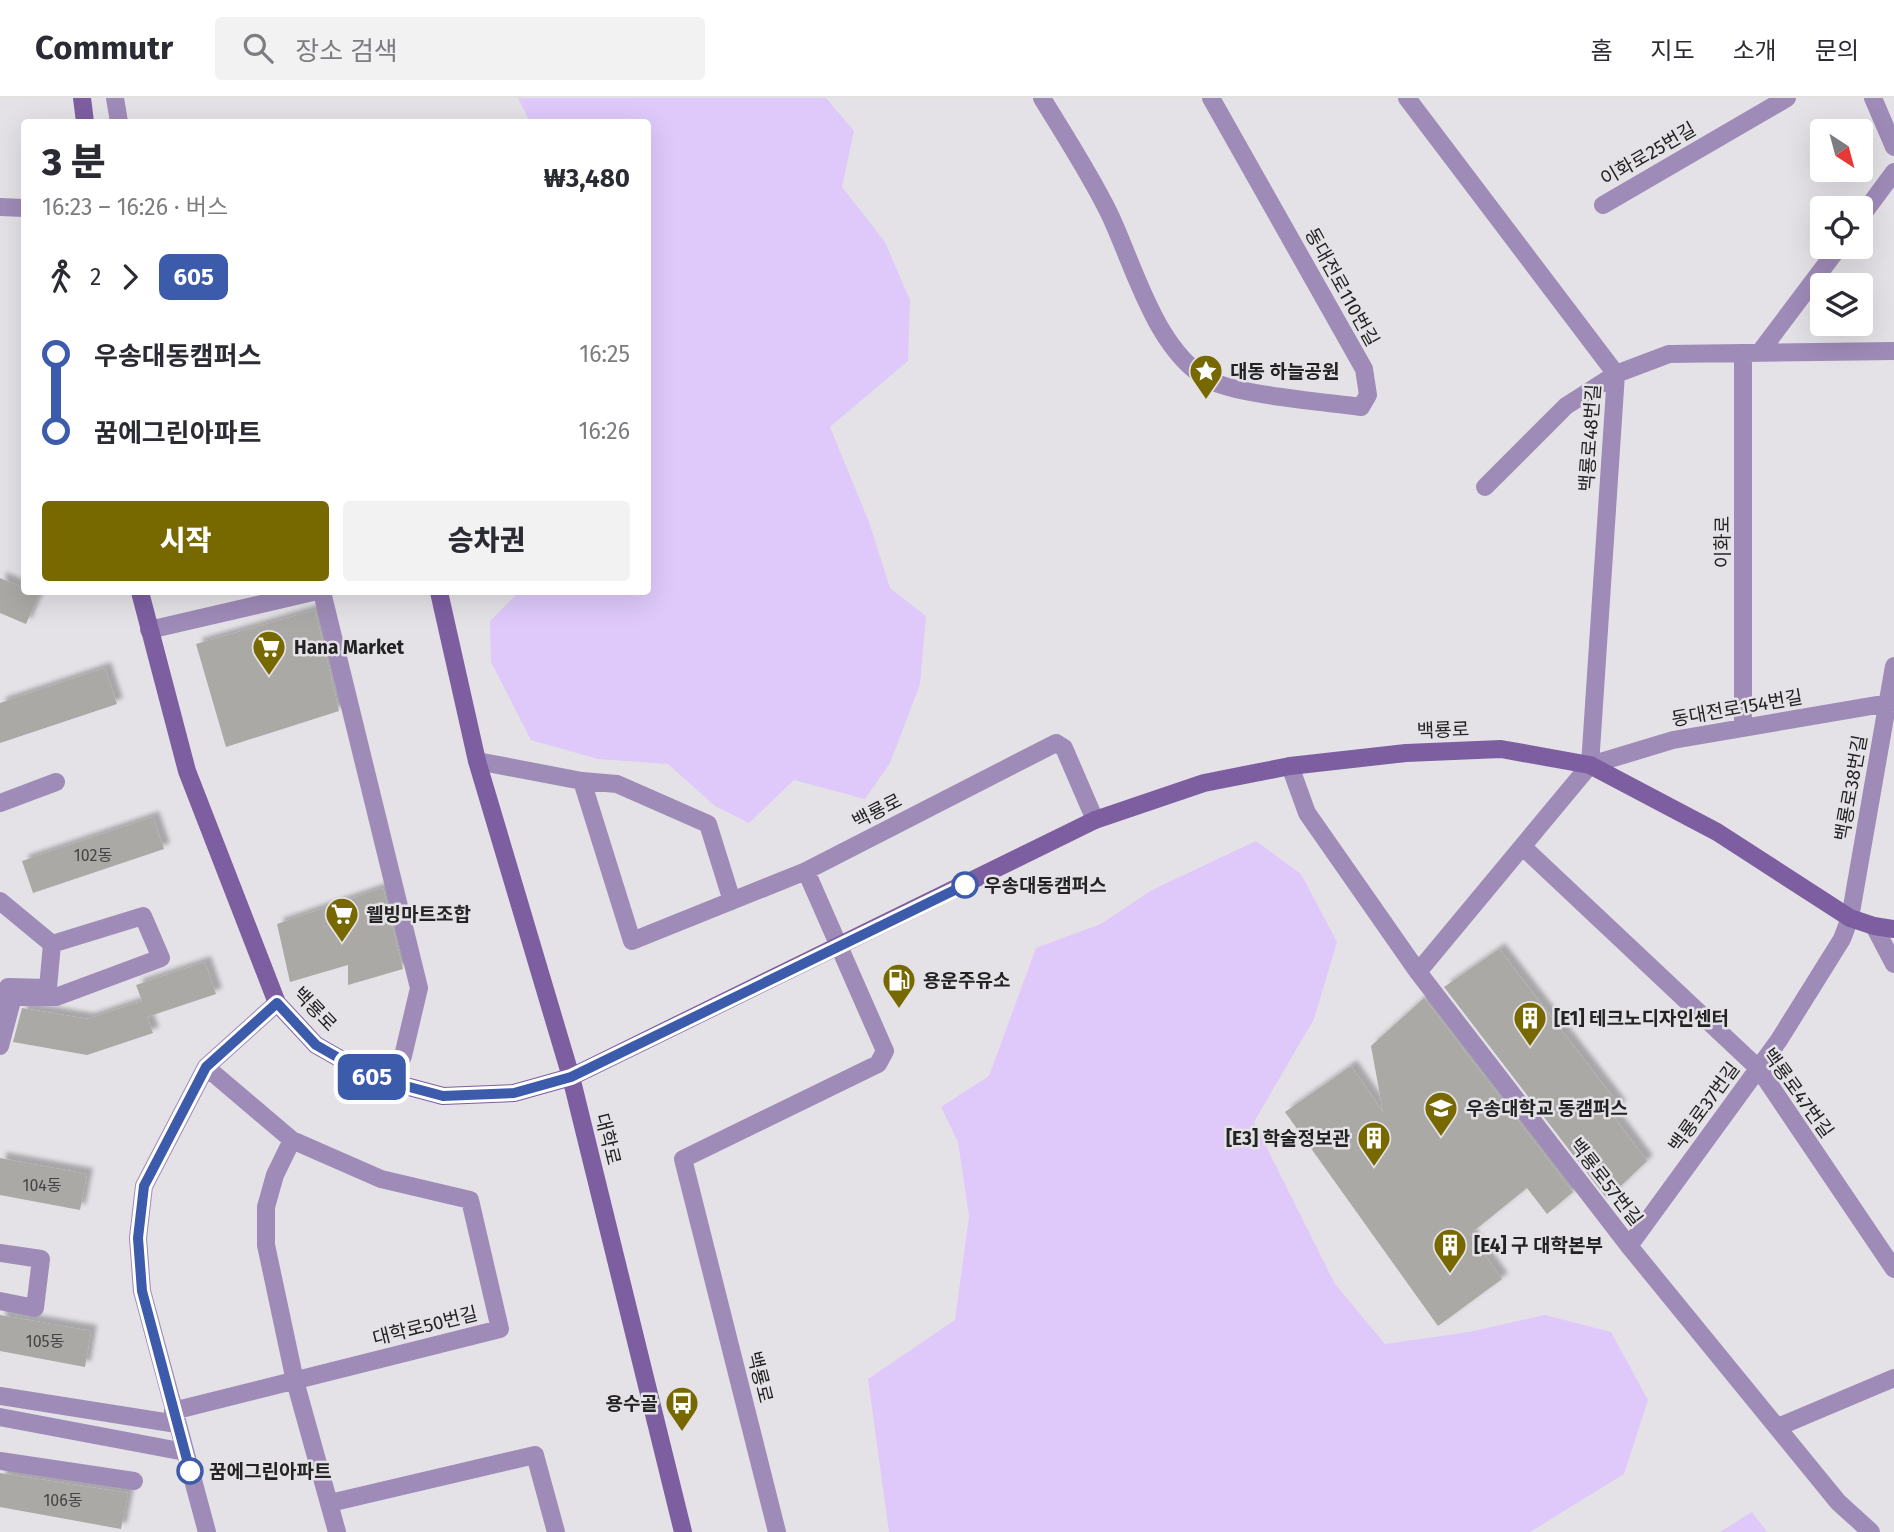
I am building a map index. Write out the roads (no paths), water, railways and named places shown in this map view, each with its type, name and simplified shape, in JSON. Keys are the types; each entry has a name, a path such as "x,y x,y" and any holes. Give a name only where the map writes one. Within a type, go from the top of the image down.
{"main road":[{"path":"82,98 85,119"},
{"name":"백룡로","path":"141,595 187,771 277,1003 316,1045 372,1077 443,1096 514,1093 571,1077 839,948 1095,820 1204,783 1290,766 1406,753 1501,749 1590,765 1717,832 1850,918 1894,929"},
{"name":"대학로","path":"440,595 477,761 571,1077 683,1532"}],"street":[{"path":"116,98 119,119"},
{"name":"동대전로110번길","path":"1042,98 1109,212 1156,321 1184,358 1209,380 1234,388 1361,407 1368,395 1364,369 1218,102"},
{"name":"백룡로48번길","path":"1408,98 1616,374 1590,765"},
{"name":"이화로25번길","path":"1603,205 1787,98"},
{"path":"1873,98 1894,147"},
{"path":"1873,200 1894,172"},
{"path":"0,208 21,208"},
{"path":"1752,354 1829,259"},
{"path":"1485,487 1566,406 1616,374 1669,354 1894,351"},
{"name":"이화로","path":"1743,728 1752,354"},
{"path":"149,630 300,595"},
{"path":"323,595 419,988 403,1056 391,1082"},
{"name":"백룡로38번길","path":"1850,918 1891,702 1894,666"},
{"name":"동대전로154번길","path":"1590,765 1673,740 1891,702"},
{"name":"백룡로","path":"582,781 632,941 806,871 1056,743 1064,748 1095,820"},
{"path":"477,761 582,781 617,784 708,824 732,901"},
{"path":"1418,972 1590,765"},
{"name":"백룡로57번길","path":"1290,766 1307,813 1418,972 1629,1246 1838,1502 1871,1532"},
{"path":"0,803 56,782"},
{"name":"백룡로47번길","path":"1523,847 1759,1069 1894,1269"},
{"path":"806,871 839,948"},
{"path":"0,901 52,944"},
{"path":"0,1046 13,997 56,998 160,958 143,916 52,944"},
{"name":"백룡로37번길","path":"1629,1246 1759,1069 1842,939 1850,918"},
{"path":"1874,926 1894,964"},
{"path":"0,1017 8,987 48,988 52,944"},
{"name":"백룡로","path":"777,1532 683,1159 878,1064 885,1051 839,948"},
{"path":"207,1532 142,1291 138,1238 144,1186 206,1067 277,1003"},
{"name":"대학로50번길","path":"175,1417 295,1381 500,1329 470,1200 381,1179 292,1140 206,1067"},
{"path":"292,1140 275,1175 266,1207 266,1245 295,1381 337,1532"},
{"path":"0,1253 41,1259 35,1308 0,1301"},
{"path":"1778,1427 1894,1378"},
{"path":"0,1396 175,1417"},
{"path":"0,1418 185,1452"},
{"path":"330,1503 535,1455 556,1532"},
{"path":"0,1461 134,1481"}],"place":[{"name":"대동 하늘공원","path":"1206,401"},
{"name":"Hana Market","path":"269,677"},
{"name":"우송대동캠퍼스","path":"965,885"},
{"name":"웰빙마트조합","path":"342,944"},
{"name":"용운주유소","path":"899,1010"},
{"name":"[E1] 테크노디자인센터","path":"1530,1048"},
{"name":"우송대학교 동캠퍼스","path":"1441,1138"},
{"name":"[E3] 학술정보관","path":"1374,1168"},
{"name":"[E4] 구 대학본부","path":"1450,1275"},
{"name":"용수골","path":"682,1433"},
{"name":"꿈에그린아파트","path":"190,1471"}]}
